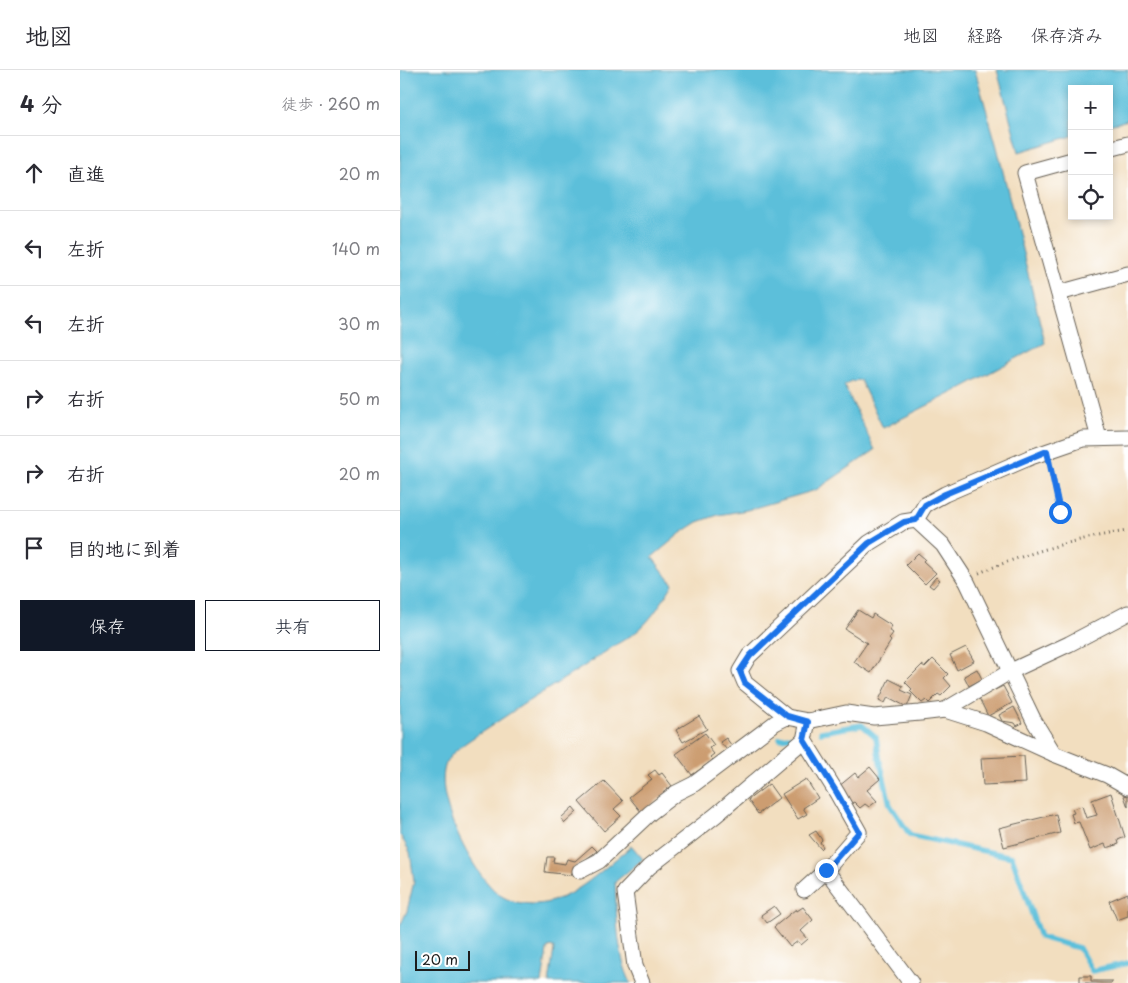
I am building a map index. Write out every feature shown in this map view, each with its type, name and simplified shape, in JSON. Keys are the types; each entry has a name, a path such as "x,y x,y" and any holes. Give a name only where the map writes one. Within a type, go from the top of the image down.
{"street":[{"path":"1113,148 1128,144"},
{"path":"1068,161 1025,173 1100,438"},
{"path":"1059,292 1128,274"},
{"path":"1128,438 1083,439 1047,451 945,494 925,505 916,520 904,522 869,543 750,656 740,671 745,683 787,716 808,722 846,712 874,716 920,714 945,710 1011,671 1069,644 1128,613"},
{"path":"916,520 943,545 965,579 1034,720 1054,754"},
{"path":"945,710 986,723 1054,754 1107,775 1128,787"},
{"path":"580,871 599,861 650,813 676,793 694,784 787,716"},
{"path":"642,983 634,966 625,892 648,867 716,815 804,740 808,722"},
{"path":"804,740 859,832 826,870 804,890"},
{"path":"826,870 911,983"}],"path":[{"path":"1047,451 1060,512"},
{"path":"965,579 1011,560 1066,543 1128,530"}],"water":[{"path":"400,70 975,70 997,147 1045,343 883,428 860,380 851,381 844,385 875,450 816,490 747,510 718,515 698,522 681,533 652,557 673,584 663,601 642,627 470,740 449,758 444,772 444,789 448,810 466,851 489,885 500,895 515,902 546,903 572,893 584,885 631,845 643,859 615,882 620,947 622,959 631,983 549,983 554,949 552,946 547,950 542,983 400,983 400,926 407,911 414,881 410,852 400,835"},
{"path":"997,70 1128,70 1128,120 1113,124 1113,85 1068,85 1068,137 1019,152"}],"building":[{"path":"918,553 925,559 923,561 936,573 925,584 906,565"},
{"path":"936,577 940,580 933,588 929,585"},
{"path":"858,610 871,618 873,614 892,626 889,630 893,633 889,639 891,641 871,673 854,662 867,643 845,629"},
{"path":"966,647 974,661 957,670 950,655"},
{"path":"933,659 948,674 944,678 951,686 941,696 938,694 929,703 926,700 922,703 910,691 912,689 905,682 922,665 925,667"},
{"path":"977,669 982,679 969,686 964,676"},
{"path":"889,679 903,686 901,690 912,695 907,707 888,697 885,703 879,700"},
{"path":"1003,686 1012,703 988,716 979,698"},
{"path":"1014,707 1022,723 1017,726 1015,723 1002,721 999,715"},
{"path":"699,716 707,729 683,742 676,730"},
{"path":"705,733 714,745 709,748 714,754 710,757 713,760 692,775 676,754"},
{"path":"726,738 732,746 727,750 720,742"},
{"path":"1024,756 1026,783 983,785 981,758"},
{"path":"870,767 880,779 867,790 877,801 869,807 865,804 860,808 854,802 852,803 838,787 855,773 858,777"},
{"path":"655,770 659,775 662,773 672,786 666,790 668,792 642,813 629,797 652,779 648,775"},
{"path":"806,779 818,798 803,808 807,814 798,819 782,794"},
{"path":"604,781 623,801 614,809 621,816 604,831 579,802"},
{"path":"769,784 779,798 758,814 748,800"},
{"path":"1111,793 1125,837 1118,840 1119,844 1107,848 1105,844 1090,850 1079,822 1074,823 1071,814 1074,813 1072,809 1082,806 1086,818 1097,815 1092,800"},
{"path":"1128,795 1128,807 1124,796"},
{"path":"573,807 577,812 565,823 561,818"},
{"path":"1056,814 1060,833 1004,847 999,828"},
{"path":"816,831 822,840 820,842 823,847 821,849 809,835"},
{"path":"592,846 597,851 574,868 571,875 545,872 547,857 554,857 553,862 565,864 567,859 575,861"},
{"path":"1128,893 1128,916 1117,920 1109,901"},
{"path":"774,906 780,914 767,923 761,915"},
{"path":"803,907 813,920 801,931 808,939 801,945 798,941 790,947 774,927 796,909 797,911"},
{"path":"1080,976 1091,976 1091,981 1112,981 1112,983 1080,983"}],"waterway":[{"path":"821,732 862,725 876,737 890,805 910,835 1012,857 1040,937 1079,948 1092,971 1128,963"},
{"path":"780,738 789,737"}],"route":[{"path":"826,870 859,832 804,740 808,722 787,716 745,683 740,671 750,656 869,543 904,522 916,520 925,505 945,494 1047,451 1060,512"}]}
